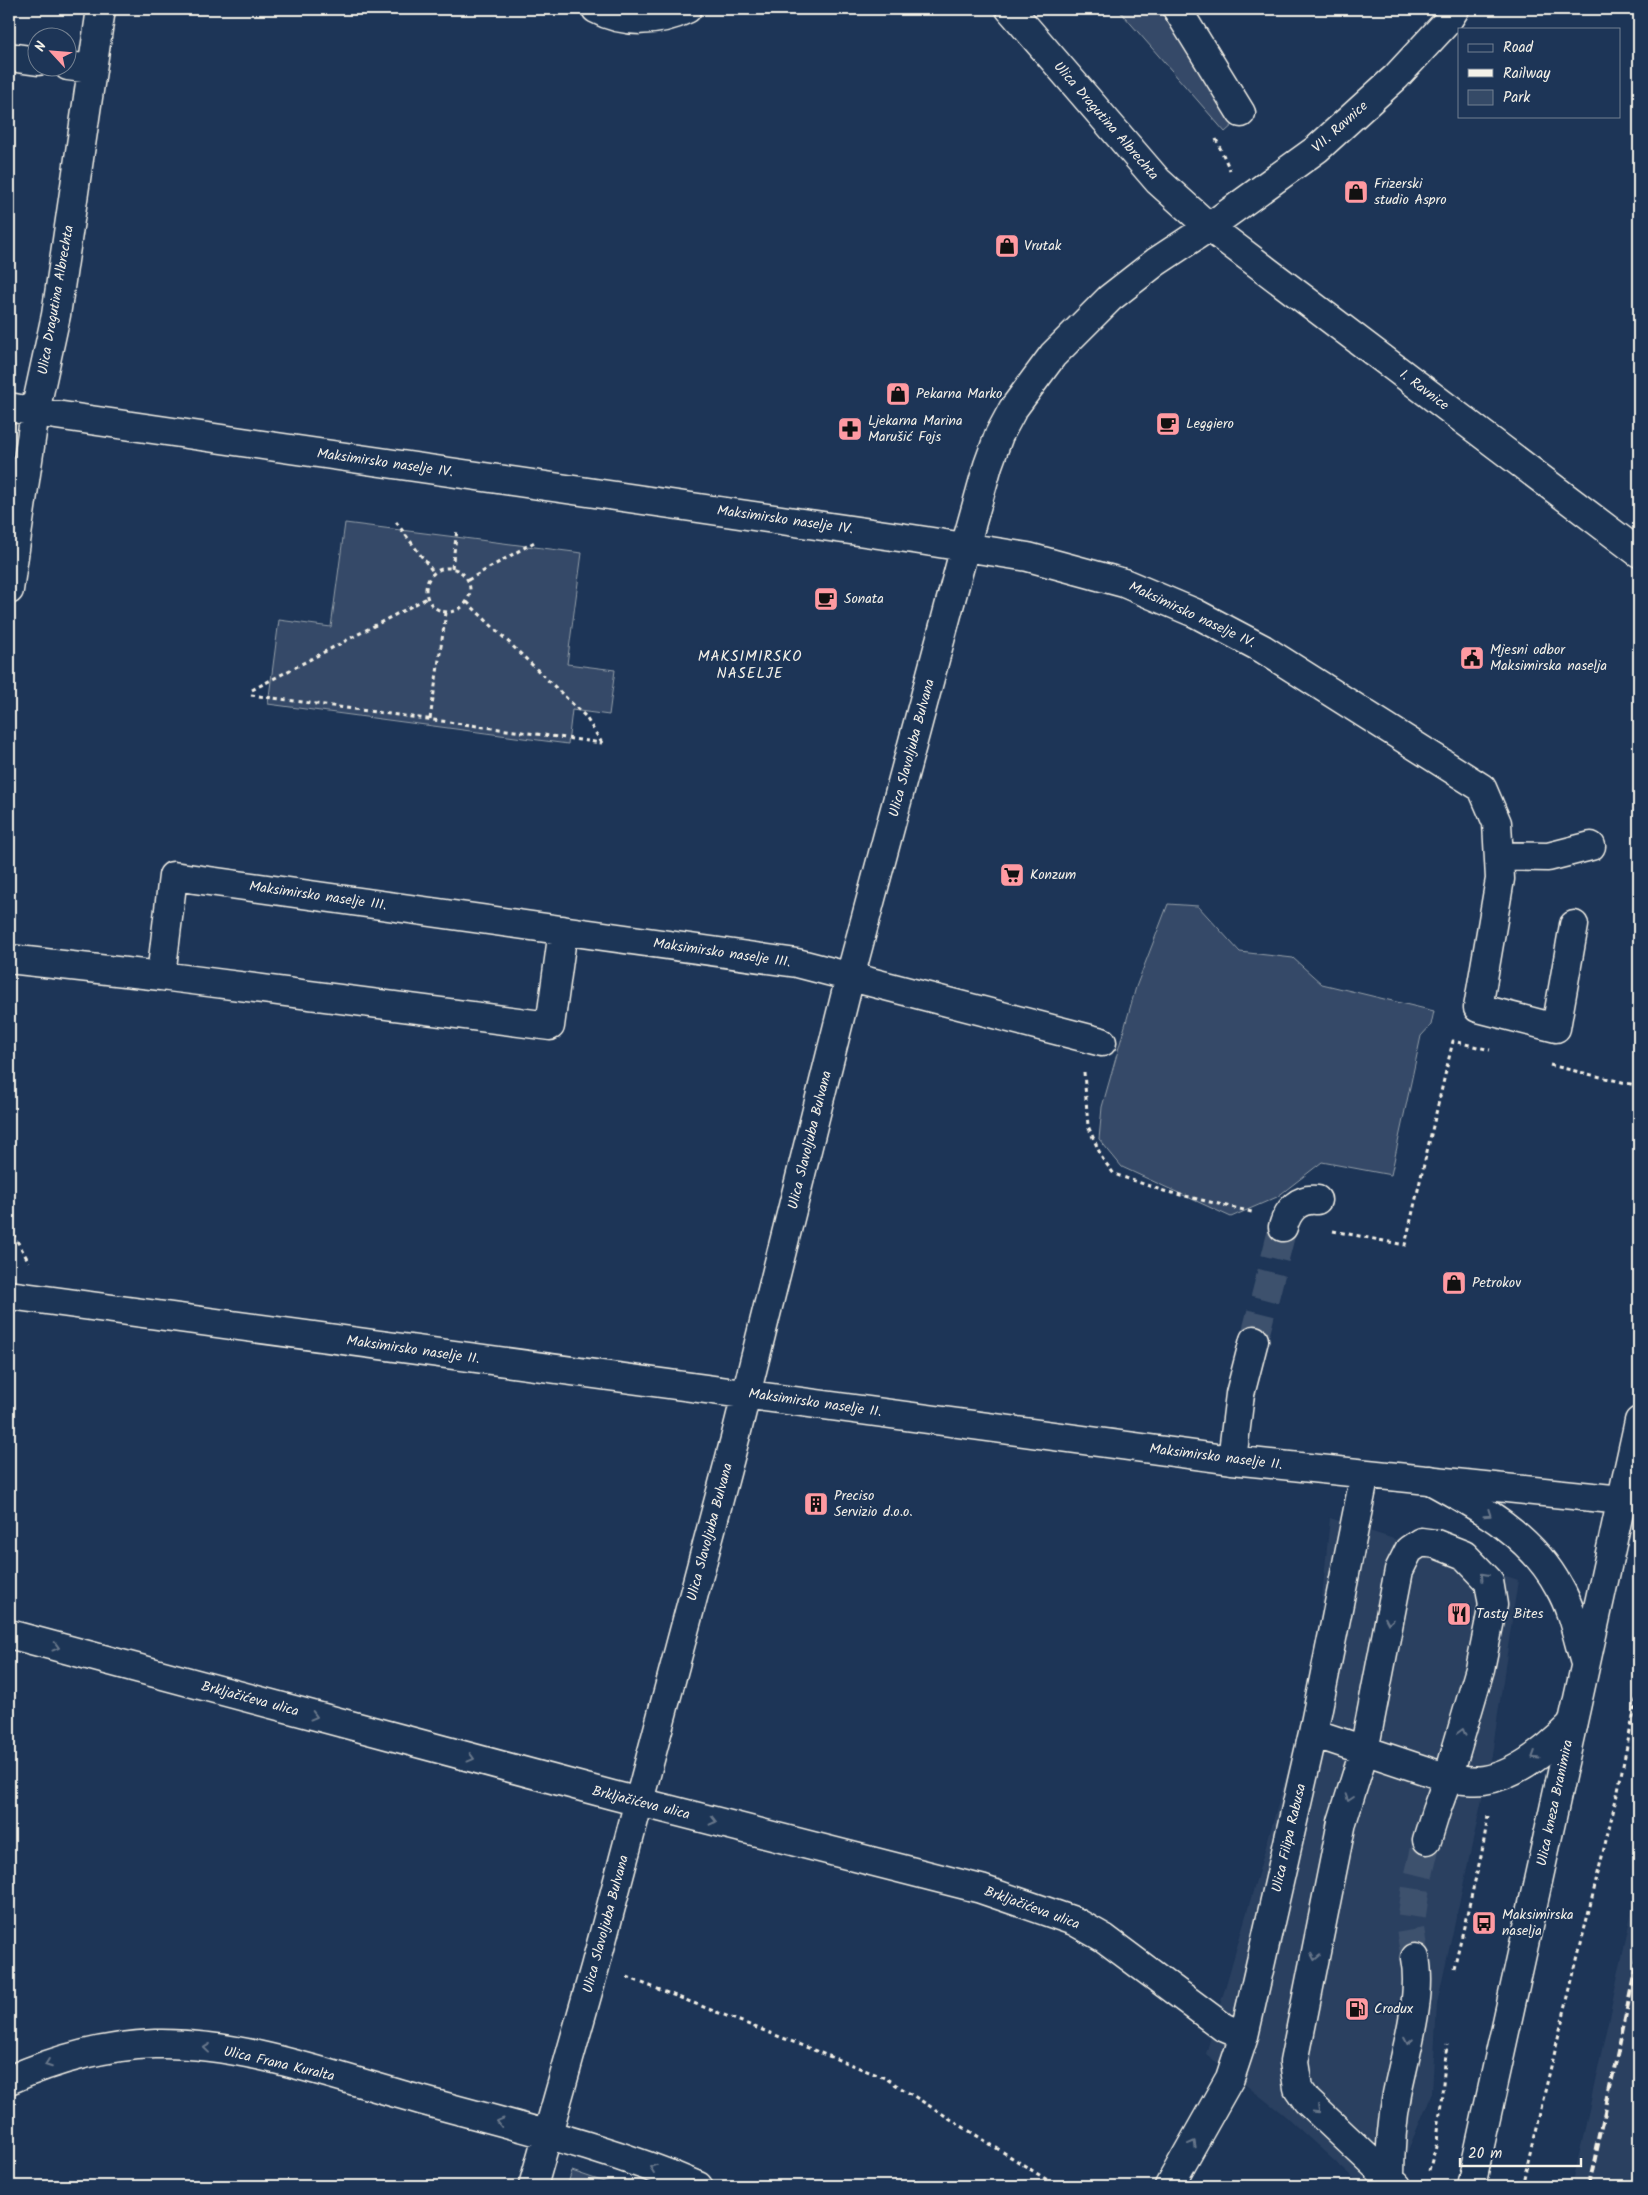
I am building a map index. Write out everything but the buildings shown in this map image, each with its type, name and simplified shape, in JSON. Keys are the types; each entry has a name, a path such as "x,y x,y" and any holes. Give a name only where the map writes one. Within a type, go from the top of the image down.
{"street":[{"name":"Ulica Dragutina Albrechta","path":"9,590 35,412 56,315 79,68 101,9"},
{"path":"596,9 616,18 641,20 687,9"},
{"name":"Ulica Dragutina Albrechta","path":"1010,9 1158,181 1209,227"},
{"path":"1177,9 1240,113"},
{"name":"VII. Ravnice","path":"1209,227 1318,149 1396,76 1446,23 1455,9"},
{"path":"9,56 28,59"},
{"name":"Ulica Slavoljuba Bulvana","path":"534,2186 595,1967 746,1394 850,977 988,465 999,435 1013,409 1053,355 1110,298 1156,262 1209,227"},
{"name":"I. Ravnice","path":"1209,227 1639,553"},
{"name":"Maksimirsko naselje IV.","path":"9,407 965,547 1028,557 1124,583 1195,613 1263,649 1482,788 1497,823 1499,856"},
{"path":"1574,925 1556,1028 1478,1008 1500,879 1499,856 1548,857 1591,846"},
{"name":"Maksimirsko naselje III.","path":"160,976 173,876 797,963 1091,1039"},
{"path":"9,959 160,976 550,1026 562,930"},
{"path":"1284,1227 1285,1220 1295,1205 1308,1199 1317,1200"},
{"name":"Maksimirsko naselje II.","path":"9,1295 1232,1460 1622,1500"},
{"path":"1232,1460 1240,1394 1254,1340"},
{"name":"Ulica kneza Branimira","path":"1471,2186 1639,1420"},
{"name":"Ulica Filipa Rabusa","path":"1169,2186 1230,2078 1244,2036 1313,1732 1365,1474"},
{"path":"1430,1480 1466,1500 1511,1530 1549,1570 1569,1610 1585,1664"},
{"path":"1393,2182 1308,2101 1298,2088 1294,2062 1342,1822 1364,1751 1399,1570 1409,1550 1421,1542 1436,1544 1464,1555 1489,1581 1493,1605 1480,1669 1448,1778 1427,1840"},
{"name":"Brkljačićeva ulica","path":"9,1634 638,1802 981,1889 1074,1921 1104,1938 1136,1960 1223,2026 1244,2036"},
{"path":"1313,1732 1364,1751 1448,1778 1482,1781 1494,1778 1549,1748 1572,1725"},
{"path":"1393,2182 1390,2142 1396,2097 1417,1991 1418,1972 1415,1958"},
{"name":"Ulica Frana Kuralta","path":"9,2080 70,2056 110,2047 156,2044 209,2048 267,2058 608,2152 698,2186"}],"path":[{"path":"396,522 434,573"},
{"path":"452,568 457,530"},
{"path":"468,580 536,541"},
{"path":"443,568 452,568 458,570 468,580 471,588 467,602 456,611 446,613 436,609 427,598 427,583 434,573 443,568"},
{"path":"252,690 427,598"},
{"path":"251,695 602,744 585,716 467,602"},
{"path":"430,719 446,613"},
{"path":"1091,1039 1088,1126 1102,1158 1114,1174 1164,1191 1254,1212"},
{"path":"1327,1230 1405,1246 1453,1041 1498,1052"},
{"path":"1544,1063 1639,1086"},
{"path":"9,1227 30,1264"},
{"path":"1522,2186 1615,1805 1639,1687"},
{"path":"1482,1852 1489,1811"},
{"path":"624,1976 885,2078 1057,2186"}],"shaded area":[{"path":"1330,1518 1518,1580 1492,1754 1437,2004 1432,2093 1393,2186 1362,2186 1284,2115 1206,2054 1314,1680"},
{"path":"1639,1878 1639,2186 1572,2186 1582,2142"}],"green space":[{"path":"1118,9 1164,9 1234,124 1225,132"},
{"path":"345,523 582,553 567,664 615,670 609,715 572,710 568,744 268,704 279,620 331,627"},
{"path":"1168,904 1198,906 1240,952 1293,958 1322,984 1434,1011 1431,1025 1421,1036 1391,1175 1322,1162 1277,1197 1231,1217 1122,1167 1099,1139 1102,1107 1136,987"},
{"path":"572,2171 616,2186 567,2186"}],"tunnel":[{"path":"1254,1340 1283,1227"},
{"path":"1415,1958 1410,1929 1416,1887 1427,1840"}],"railway":[{"path":"1589,2186 1639,1953"}],"place":[{"name":"Frizerski studio Aspro","path":"1356,192"},
{"name":"Vrutak","path":"1007,246"},
{"name":"Pekarna Marko","path":"898,394"},
{"name":"Leggiero","path":"1168,424"},
{"name":"Ljekarna Marina Marušić Fojs","path":"850,429"},
{"name":"Sonata","path":"826,599"},
{"name":"Mjesni odbor Maksimirska naselja","path":"1472,658"},
{"name":"Konzum","path":"1012,875"},
{"name":"Petrokov","path":"1454,1283"},
{"name":"Preciso Servizio d.o.o.","path":"816,1504"},
{"name":"Tasty Bites","path":"1459,1614"},
{"name":"Maksimirska naselja","path":"1484,1923"},
{"name":"Crodux","path":"1357,2009"}],"district":[{"name":"MAKSIMIRSKO NASELJE","path":"750,666"}]}
